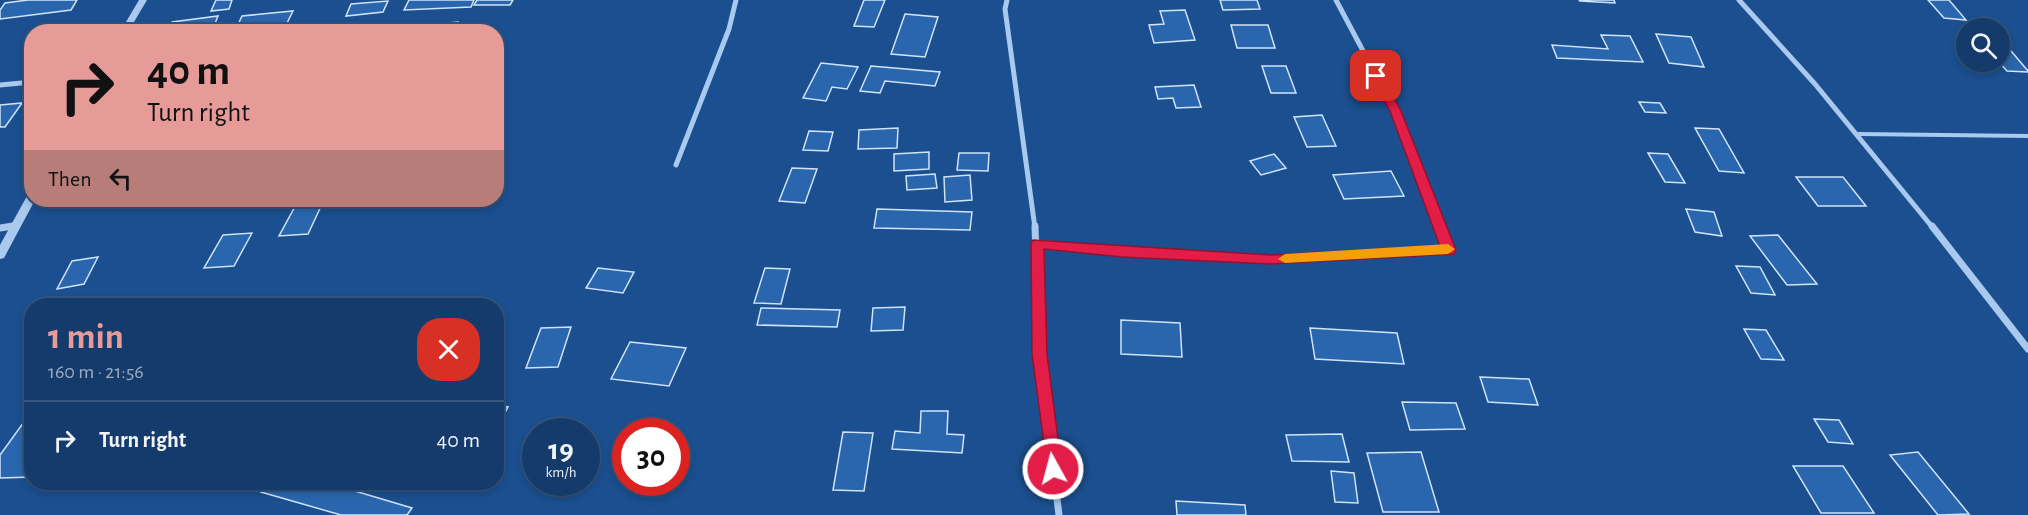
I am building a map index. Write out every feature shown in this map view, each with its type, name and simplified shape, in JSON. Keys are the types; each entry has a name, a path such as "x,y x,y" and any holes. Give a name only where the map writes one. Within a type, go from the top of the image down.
{"street":[{"path":"129,24 143,0"},
{"path":"676,165 729,29 736,0"},
{"path":"1007,0 1005,9 1037,243 1039,354 1059,515"},
{"path":"1037,243 1122,252 1271,259 1449,250 1395,111 1336,0"},
{"path":"1739,0 1859,134 2028,349"},
{"path":"0,85 24,83"},
{"path":"0,255 26,207"},
{"path":"0,228 15,226"}],"lane":[{"path":"1859,134 2028,136"}],"building":[{"path":"28,0 77,0 71,10 0,19 0,10 5,3"},
{"path":"216,0 232,0 229,9 211,11"},
{"path":"409,0 474,0 471,7 404,10"},
{"path":"477,0 513,0 510,5 474,5"},
{"path":"864,0 885,0 874,27 854,26"},
{"path":"1220,0 1257,0 1260,9 1223,10"},
{"path":"1614,0 1615,3 1580,1"},
{"path":"1928,0 1949,0 1964,18 1944,18"},
{"path":"388,1 383,12 346,16 351,4"},
{"path":"1185,10 1195,40 1154,43 1149,25 1164,24 1160,11"},
{"path":"293,11 286,24 238,24 242,16"},
{"path":"905,14 938,17 925,57 891,54"},
{"path":"218,16 215,24 171,24 172,22"},
{"path":"1231,25 1268,25 1275,48 1237,48"},
{"path":"1656,34 1691,37 1704,67 1669,63"},
{"path":"1601,35 1630,36 1643,62 1557,58 1552,45 1608,49"},
{"path":"2010,50 2028,71 2010,71"},
{"path":"821,63 858,67 847,89 832,87 826,101 803,98"},
{"path":"871,66 940,72 935,86 885,81 880,93 860,91"},
{"path":"1262,66 1286,66 1296,93 1271,93"},
{"path":"1194,85 1201,107 1176,108 1173,98 1158,99 1155,87"},
{"path":"1639,102 1660,103 1666,113 1645,112"},
{"path":"22,103 5,127 0,127 0,105"},
{"path":"1322,115 1336,146 1307,147 1294,117"},
{"path":"898,128 897,148 858,149 859,130"},
{"path":"1695,128 1719,129 1744,173 1719,171"},
{"path":"809,131 833,132 828,151 803,150"},
{"path":"929,152 929,169 894,171 894,154"},
{"path":"959,153 989,153 988,171 957,170"},
{"path":"1648,153 1668,154 1685,183 1665,182"},
{"path":"1274,154 1286,168 1261,175 1250,161"},
{"path":"792,168 817,169 805,203 779,201"},
{"path":"1391,171 1404,196 1344,199 1333,175"},
{"path":"935,174 937,188 907,190 906,176"},
{"path":"970,175 972,200 945,202 944,177"},
{"path":"1796,177 1843,177 1866,206 1818,206"},
{"path":"295,207 321,207 308,234 279,236"},
{"path":"877,209 972,212 970,230 874,228"},
{"path":"1686,209 1714,212 1722,236 1695,232"},
{"path":"252,233 234,266 204,268 223,235"},
{"path":"1778,235 1817,284 1787,285 1750,236"},
{"path":"98,257 84,284 57,289 72,261"},
{"path":"1736,266 1760,267 1775,295 1751,293"},
{"path":"598,268 634,272 623,293 586,288"},
{"path":"765,268 790,269 781,304 754,303"},
{"path":"905,307 903,330 871,331 873,308"},
{"path":"761,308 840,310 837,327 757,325"},
{"path":"1121,320 1180,323 1182,357 1121,354"},
{"path":"571,327 558,367 526,368 541,328"},
{"path":"1310,328 1397,333 1404,364 1315,359"},
{"path":"1744,329 1766,330 1784,360 1761,359"},
{"path":"630,342 686,348 669,386 611,379"},
{"path":"1480,377 1529,379 1538,405 1488,402"},
{"path":"1402,402 1456,403 1465,429 1410,430"},
{"path":"921,411 948,411 947,434 964,435 962,453 892,449 895,431 920,433"},
{"path":"1814,419 1839,420 1853,444 1828,442"},
{"path":"24,422 24,477 0,478 0,455"},
{"path":"843,432 873,433 864,491 833,490"},
{"path":"1342,434 1349,462 1292,461 1286,435"},
{"path":"1421,452 1439,512 1383,512 1367,453"},
{"path":"1918,452 1969,514 1938,515 1890,455"},
{"path":"1793,466 1843,466 1874,513 1821,513"},
{"path":"1331,471 1354,473 1358,503 1335,502"},
{"path":"263,490 352,490 412,508 407,515 341,515 261,492"},
{"path":"1176,501 1245,505 1246,515 1177,515"}],"slow traffic":[{"path":"1285,259 1448,249"}],"route":[{"path":"1053,469 1039,354 1037,243 1122,252 1271,259 1449,250 1395,111 1376,76"}]}
